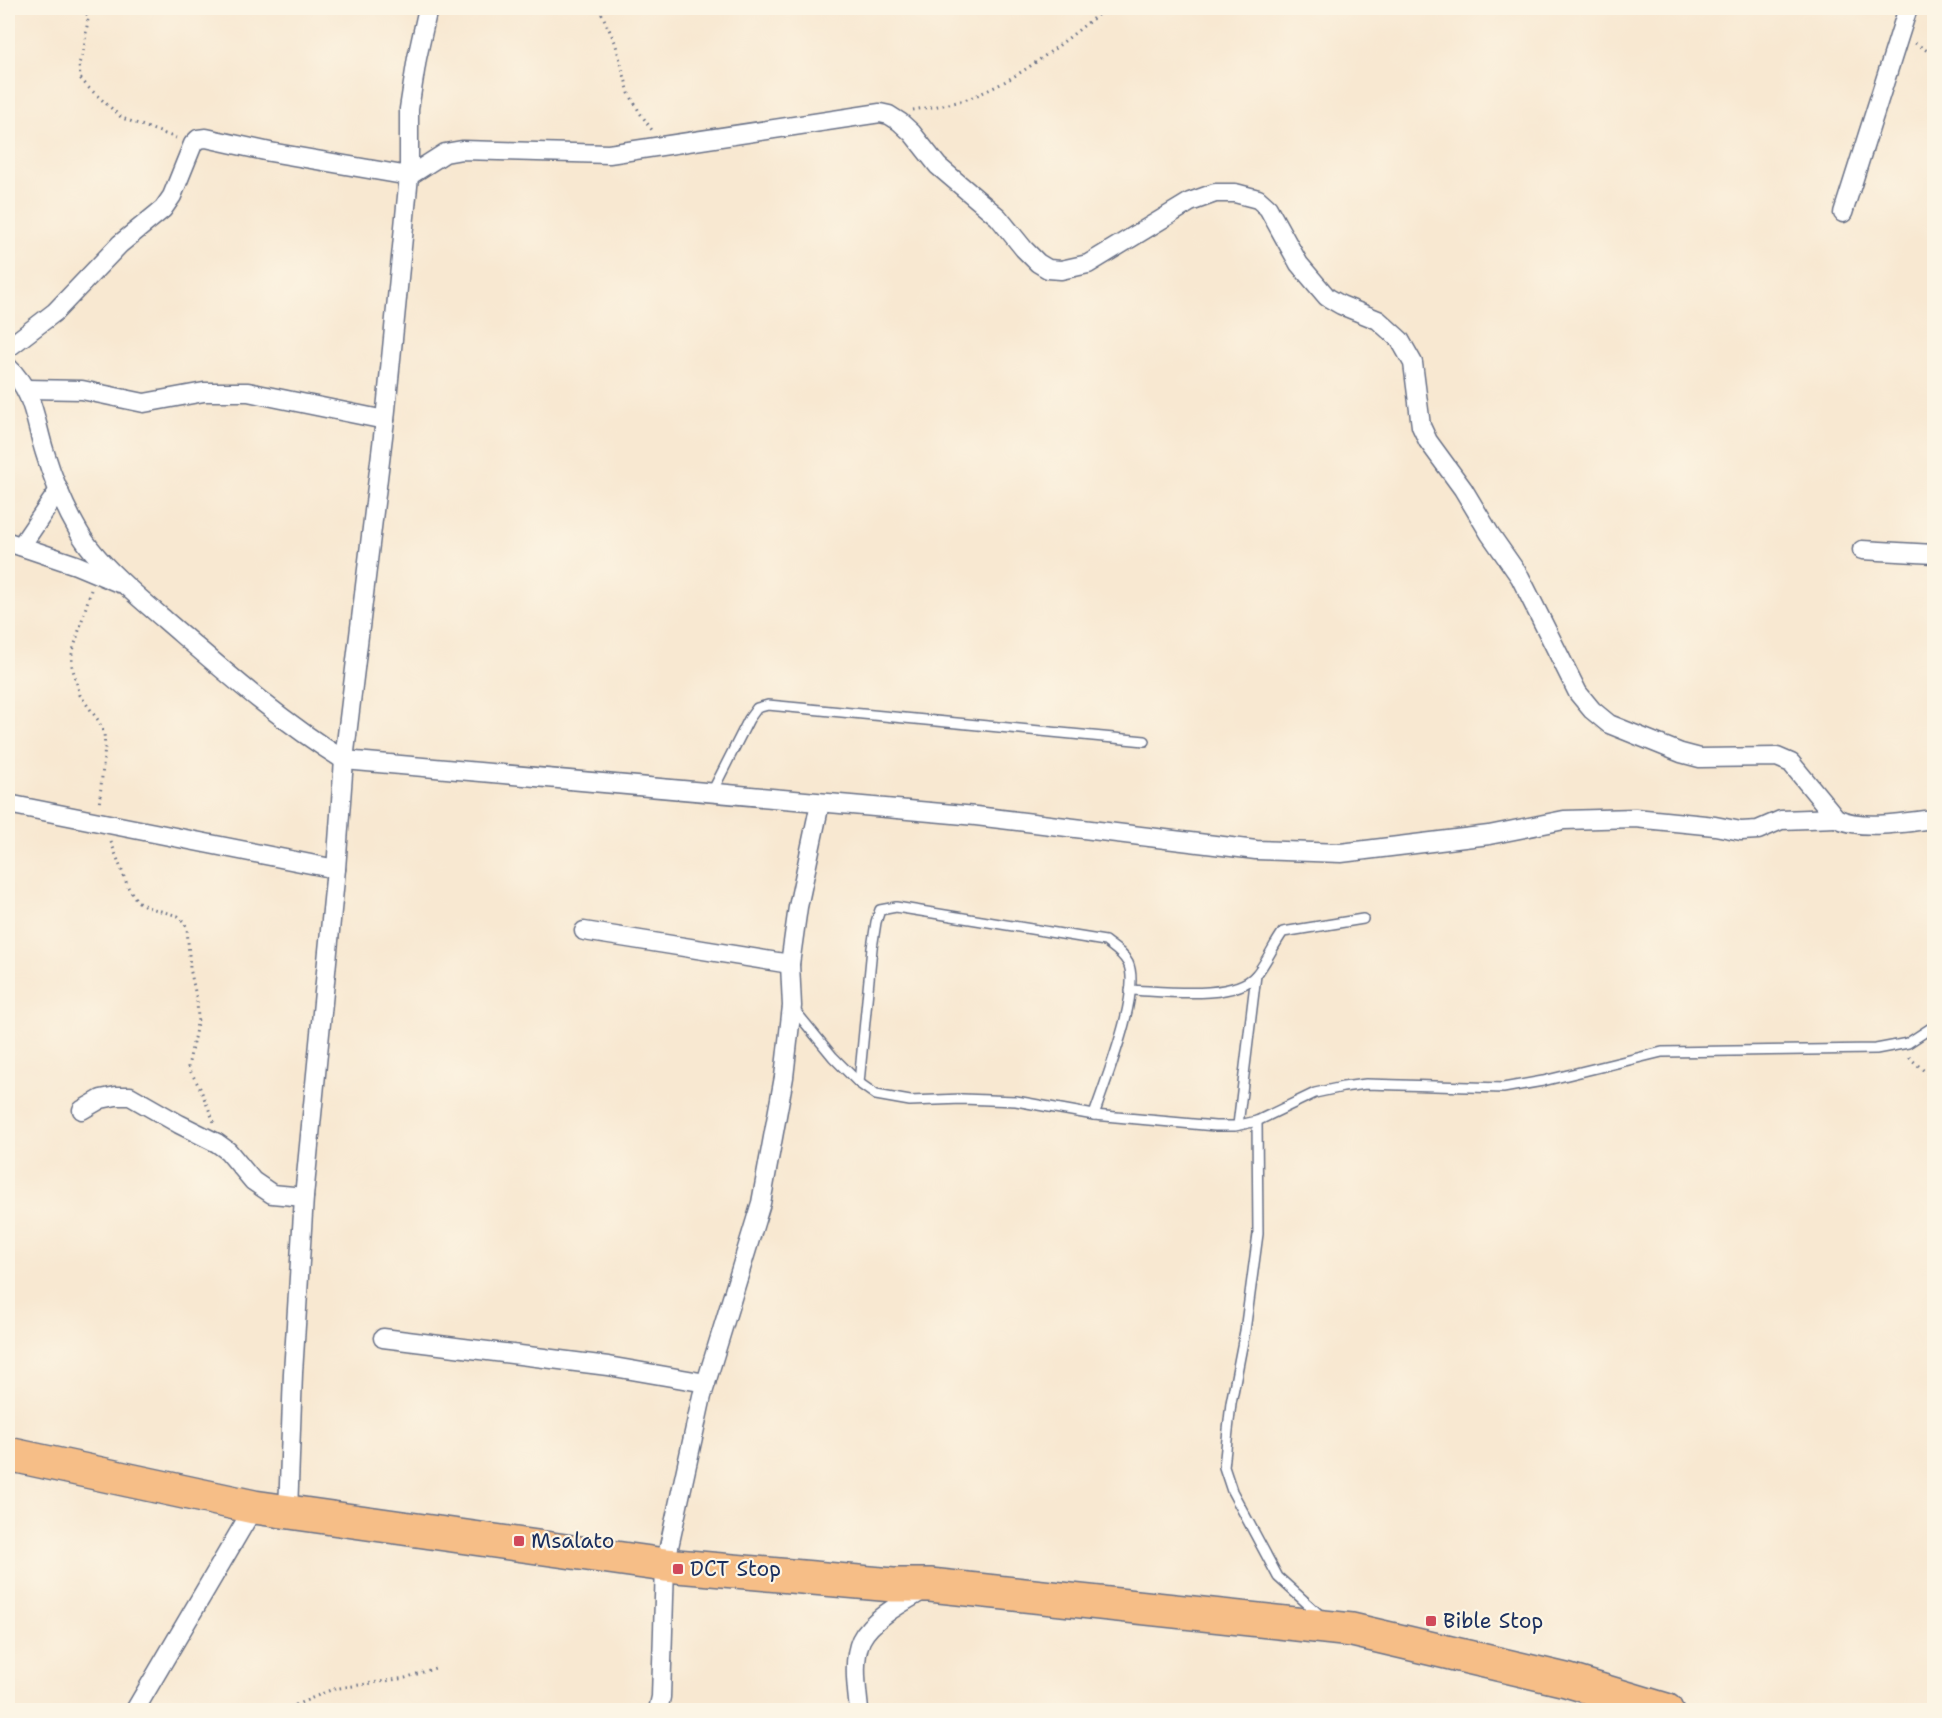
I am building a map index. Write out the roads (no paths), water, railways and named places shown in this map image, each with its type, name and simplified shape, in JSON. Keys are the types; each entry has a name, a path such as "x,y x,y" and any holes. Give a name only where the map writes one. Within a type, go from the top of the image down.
{"highway":[{"path":"8,1454 254,1507 664,1565 893,1585 930,1585 1352,1630 1566,1680 1666,1710"}],"street":[{"path":"288,1512 293,1373 304,1197 336,869 344,760 385,420 409,176 409,109 428,8"},
{"path":"1843,213 1908,8"},
{"path":"8,348 55,312 120,244 163,209 172,196 198,139 206,138 270,152 409,176 445,153 462,150 609,154 868,114 889,115 912,133 948,176 986,205 1038,263 1048,269 1061,270 1088,264 1190,202 1215,193 1235,193 1258,199 1268,208 1299,264 1327,297 1378,320 1400,339 1413,363 1421,426 1428,441 1520,577 1578,693 1592,710 1610,724 1690,756 1700,758 1777,757 1791,763 1836,818"},
{"path":"8,367 27,389 46,455 59,490 81,535 126,586 282,718 305,736 344,760 976,816 1256,850 1341,853 1489,835 1564,820 1635,818 1741,831 1758,830 1781,820 1836,818 1854,824 1867,825 1935,819"},
{"path":"27,389 82,390 124,401 144,403 204,392 248,392 385,420"},
{"path":"59,490 14,544 126,586"},
{"path":"1862,550 1935,554"},
{"path":"658,1710 661,1697 664,1565 706,1383 761,1203 784,1077 792,1006 790,964 798,907 820,803"},
{"path":"8,804 336,869"},
{"path":"584,931 790,964"},
{"path":"82,1110 101,1099 130,1096 205,1136 228,1151 253,1181 272,1194 304,1197"},
{"path":"383,1338 608,1366 706,1383"},
{"path":"135,1710 254,1507"},
{"path":"859,1710 857,1674 861,1639 891,1610 930,1585"}],"lane":[{"path":"711,794 749,719 757,708 768,705 1145,741"},
{"path":"859,1083 876,922 880,910 896,907 1105,941 1123,955 1130,966 1131,990 1125,1022 1094,1115"},
{"path":"1131,990 1199,992 1227,990 1245,985 1256,975 1283,932 1363,919"},
{"path":"1238,1125 1256,975"},
{"path":"792,1006 833,1057 859,1083 876,1095 910,1101 962,1099 1016,1101 1094,1115 1215,1126 1257,1121 1315,1093 1343,1087 1366,1084 1503,1088 1543,1081 1662,1052 1876,1049 1908,1042 1935,1026"},
{"path":"1257,1121 1257,1234 1245,1331 1231,1403 1224,1467 1232,1491 1278,1577 1334,1628"}],"place":[{"name":"Msalato","path":"519,1541"},
{"name":"DCT Stop","path":"678,1569"},
{"name":"Bible Stop","path":"1431,1621"}]}
